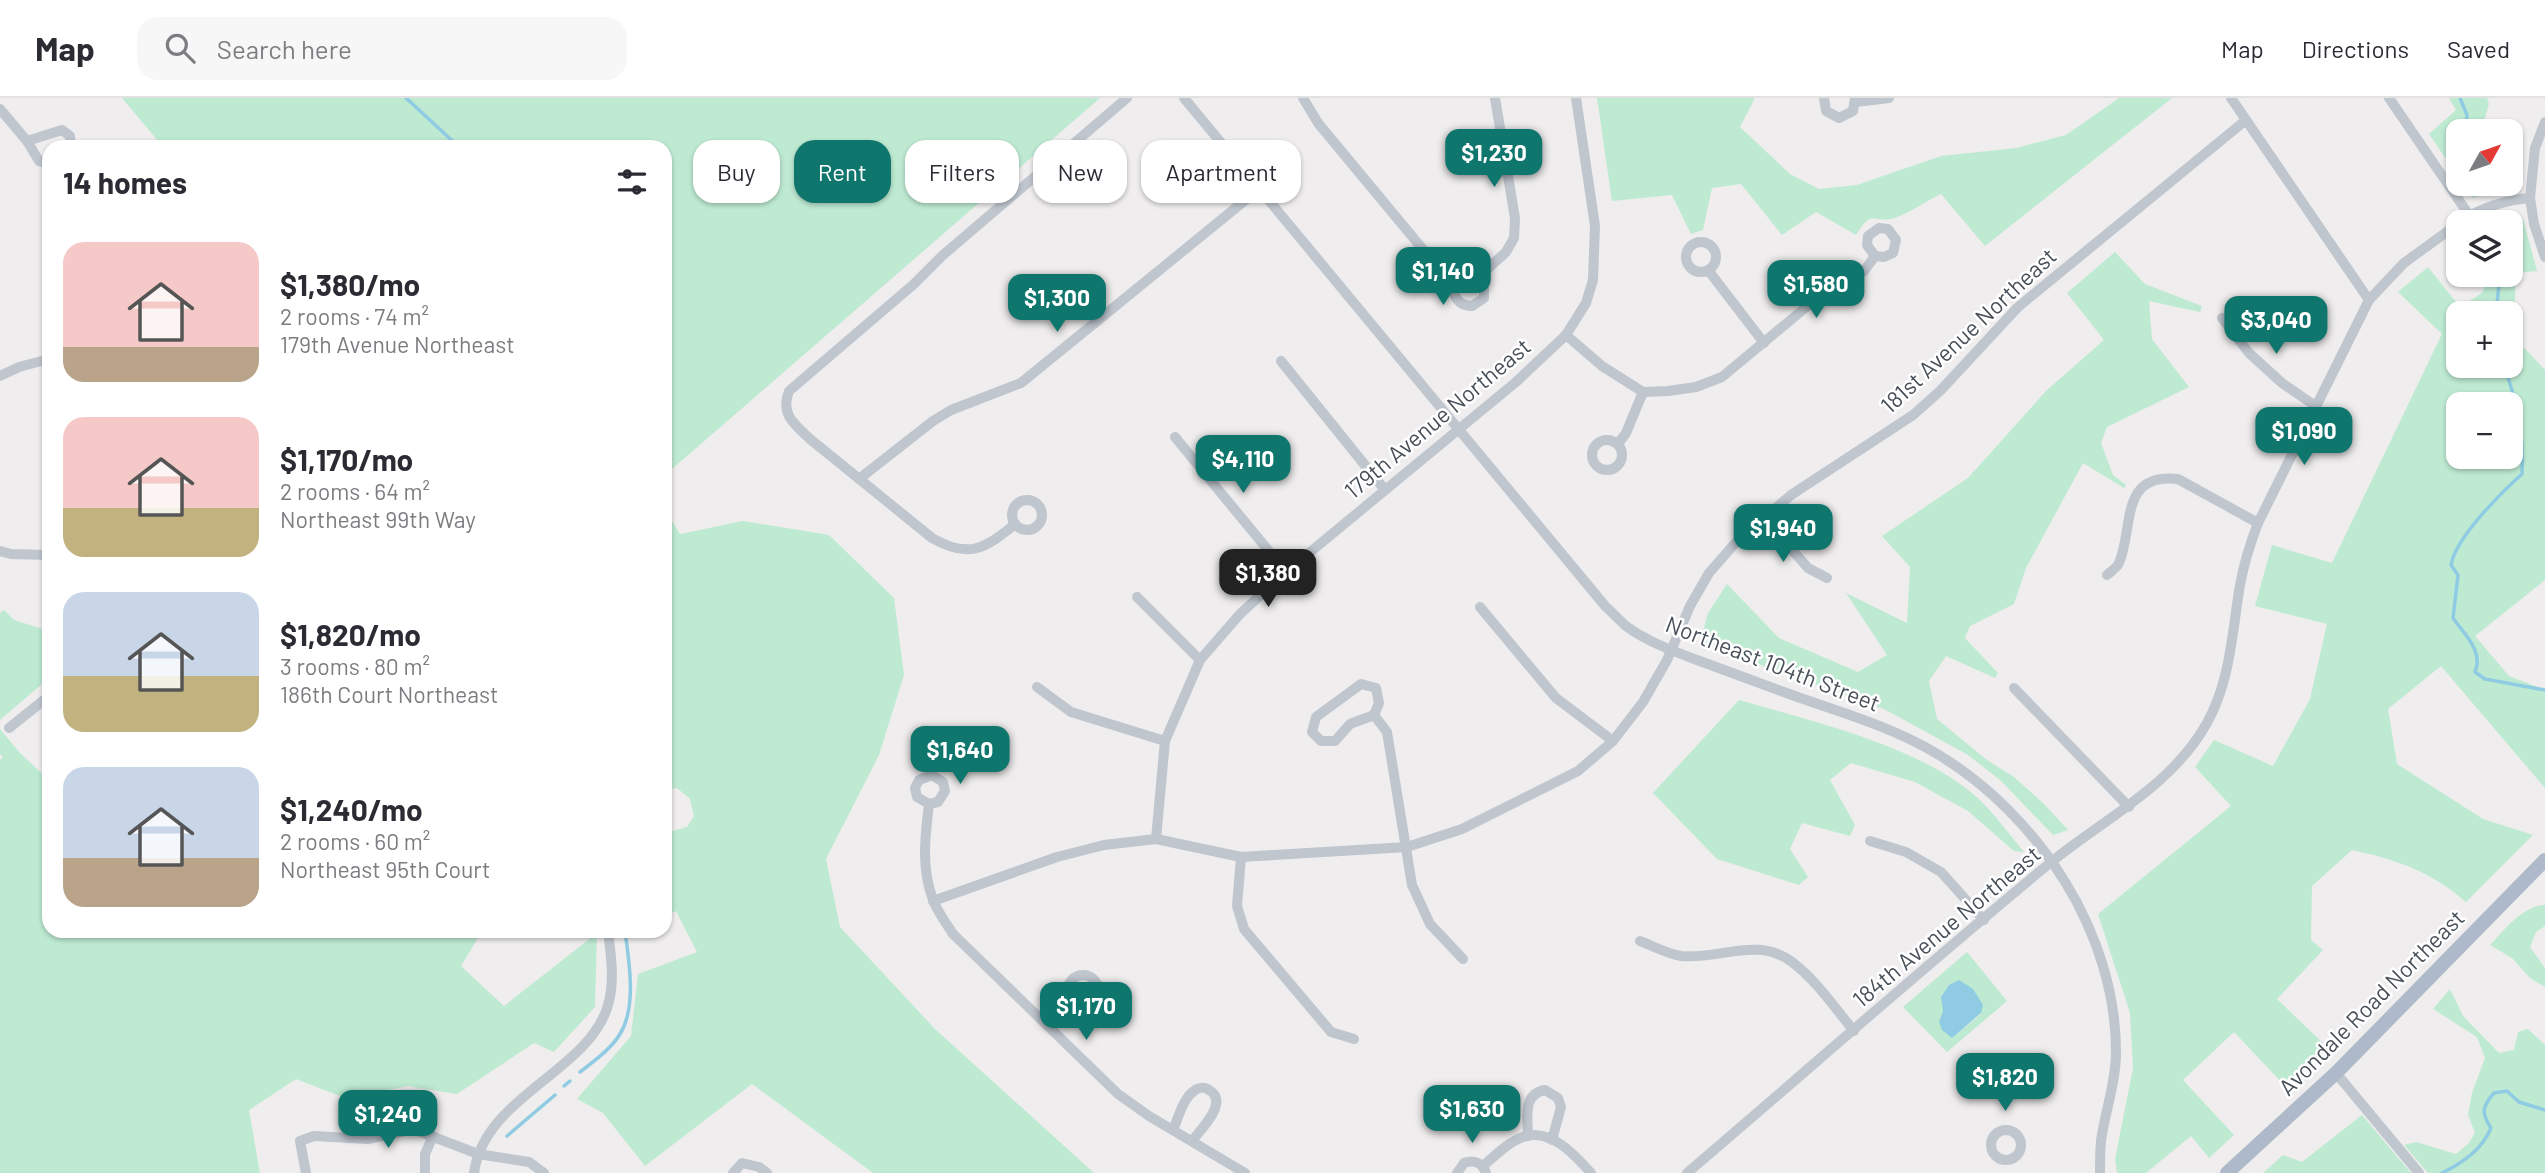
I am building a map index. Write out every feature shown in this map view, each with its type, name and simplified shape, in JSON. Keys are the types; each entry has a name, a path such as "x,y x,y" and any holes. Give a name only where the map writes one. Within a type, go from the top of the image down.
{"main road":[{"name":"Avondale Road Northeast","path":"2227,1173 2336,1073 2545,860"}],"street":[{"path":"1015,524 995,541 978,550 947,547 932,538 794,424 785,409 789,391 914,284 943,255 1128,98"},
{"name":"Northeast 104th Street","path":"1184,98 1219,140"},
{"path":"1303,98 1318,123 1430,258 1453,273 1469,275 1484,272 1506,252 1514,238 1515,218 1495,98"},
{"name":"179th Avenue Northeast","path":"1156,839 1165,741 1200,660 1240,614 1286,572 1516,382 1566,335 1586,303 1593,280 1595,226 1576,98"},
{"path":"1824,98 1826,111 1839,118 1853,111 1856,100 1889,98"},
{"path":"2231,98 2369,300"},
{"path":"2389,98 2457,210"},
{"path":"0,108 42,162"},
{"name":"181st Avenue Northeast","path":"933,901 1057,857 1104,845 1156,839 1241,857 1407,847 1462,829 1578,771 1613,741 1643,702 1672,650 1690,606 1709,573 1737,541 1791,495 1913,415 1940,391 2018,307 2246,120"},
{"path":"2545,122 2535,148 2530,198 2534,224 2545,257"},
{"path":"27,141 54,130 62,130 70,136 70,140"},
{"name":"184th Avenue Northeast","path":"2487,210 2509,201 2530,198"},
{"path":"859,479 951,410 1021,383 1242,203"},
{"name":"Northeast 104th Street","path":"1271,203 1606,607 1626,626 1672,650 1880,725 1938,755 1986,789 2020,823 2079,905 2096,942 2109,986 2116,1054 2113,1087 2101,1141 2100,1173"},
{"name":"184th Avenue Northeast","path":"1687,1173 2051,863 2129,807 2160,781 2184,756 2206,724 2218,700 2232,649 2246,556 2258,523 2369,300 2404,263 2446,232"},
{"path":"1566,335 1602,366 1643,392 1696,387 1722,377 1811,303 1864,271 1875,256"},
{"path":"1708,270 1765,343"},
{"path":"1453,273 1453,290 1457,300 1466,306 1472,306 1484,298 1484,272"},
{"path":"2222,318 2249,354 2317,407"},
{"path":"0,376 42,360"},
{"path":"1281,361 1385,490"},
{"path":"1618,444 1626,433 1643,392"},
{"path":"1175,438 1286,572"},
{"path":"2107,575 2118,565 2133,498 2152,481 2165,478 2178,480 2258,523"},
{"path":"1763,518 1808,568 1827,578"},
{"path":"6,553 42,555"},
{"path":"1137,597 1200,660"},
{"path":"1480,607 1556,698 1613,741"},
{"path":"1361,684 1376,688 1379,703 1374,715 1350,724 1335,741 1321,741 1312,732 1316,718 1361,684"},
{"path":"1037,687 1071,712 1165,741"},
{"path":"2014,688 2129,807"},
{"path":"9,728 42,702"},
{"path":"1374,715 1387,732 1412,885 1430,924 1463,959"},
{"path":"929,804 923,845 926,873 933,901 953,934 1118,1094 1245,1173"},
{"path":"1870,841 1906,852 1941,872 1984,920"},
{"path":"1241,857 1237,906 1244,929 1331,1032 1354,1039"},
{"path":"474,1173 478,1154 492,1128 569,1057 602,1021 608,1004 611,979 608,938"},
{"path":"1640,941 1678,956 1702,956 1747,948 1769,952 1791,961 1814,983 1854,1031"},
{"path":"1048,1026 1072,1001"},
{"path":"2336,1073 2419,1173"},
{"path":"1173,1130 1192,1092 1201,1088 1210,1090 1216,1098 1216,1107 1192,1141"},
{"path":"1528,1136 1530,1099 1545,1090 1558,1098 1561,1107 1552,1140"},
{"path":"306,1173 300,1142 314,1136 368,1139 413,1129 478,1154 530,1162 544,1173"},
{"path":"425,1173 425,1154 433,1136"},
{"path":"1457,1173 1460,1166 1469,1161 1479,1163 1484,1170 1510,1144 1528,1136 1539,1136 1562,1143 1591,1173"},
{"path":"2006,1173 2007,1160"},
{"path":"733,1173 741,1163 759,1167 767,1173"}],"green space":[{"path":"122,98 1100,98 1052,140 1033,140 1033,156 1019,168 1019,140 905,140 905,203 979,203 672,469 672,140 157,140"},
{"path":"1597,98 1755,98 1740,127 1790,174 1819,189 1857,185 1941,156 2016,148 2066,135 2119,98 2172,98 1985,246 1941,194 1894,218 1870,219 1856,235 1816,212 1782,235 1741,184 1712,188 1703,230 1691,234 1672,195 1612,201"},
{"path":"2449,98 2487,98 2489,104 2485,119 2446,119 2446,159 2429,134 2456,110"},
{"path":"2523,219 2537,271 2523,272"},
{"path":"2115,252 2145,284 2202,306 2200,312 2149,301 2152,339 2189,387 2107,427 2101,443 2113,475 2126,485 2124,488 2083,463 2026,568 2014,604 1970,626 1965,638 1998,673 1995,678 1946,656 1929,681 1937,719 1987,760 2014,777 2068,830 2053,835 2000,780 1968,755 1884,709 1700,643 1708,613 1727,584 1779,638 1858,672 1887,655 1846,593 1907,623 1910,567 1882,536 1968,478 2046,391 2104,340 2067,293"},
{"path":"2428,267 2455,301 2446,301 2446,378 2523,378 2523,347 2545,370 2545,580 2475,636 2509,676 2545,690 2545,788 2441,666 2388,709 2397,764 2483,819 2533,835 2466,902 2439,882 2413,868 2352,850 2312,886 2311,940 2323,950 2277,999 2328,1048 2285,1086 2234,1032 2183,1080 2234,1135 2209,1158 2191,1136 2146,1173 2117,1173 2115,1159 2133,1068 2130,1013 2098,914 2231,806 2195,767 2214,740 2273,766 2310,699 2327,624 2255,606 2272,545 2332,563 2442,334 2398,292"},
{"path":"2484,287 2515,287 2515,301 2469,301 2482,293"},
{"path":"672,521 680,534 743,521 829,535 894,598 904,675 879,755 826,859 840,927 935,1029 1094,1173 873,1173 752,1084 645,1166 603,1113 577,1099 631,1036 638,974 697,952 676,911 672,913 672,831 687,827 694,816 690,799 677,788 672,789"},
{"path":"4,610 14,620 42,629 42,684 0,720 0,613"},
{"path":"1739,700 1855,734 1940,771 1980,800 2024,852 2014,851 1968,811 1915,782 1851,763 1830,780 1855,825 1850,836 1802,823 1790,849 1808,877 1799,885 1717,859 1653,793"},
{"path":"0,729 42,773 42,938 478,938 461,966 504,1006 591,938 597,938 595,1007 554,1052 534,1043 457,1094 408,1086 345,1098 296,1079 249,1110 260,1173 0,1173 0,760 3,757 0,754"},
{"path":"2545,905 2545,926 2536,932 2530,947 2545,968 2545,987 2530,978 2512,958 2490,945 2521,914"},
{"path":"1967,952 2007,1001 1947,1052 1903,1007","holes":["1943,1011 1981,1014 1952,1038 1939,1022"]},
{"path":"2450,989 2463,1016 2499,1053 2514,1050 2518,1032 2528,1029 2545,1045 2545,1173 2428,1173 2404,1145 2416,1142 2456,1154 2469,1143 2475,1133 2468,1115 2472,1093 2485,1058 2477,1037 2433,1009"},
{"path":"2362,1115 2411,1173 2263,1173 2283,1155 2302,1162"}],"water":[{"path":"1959,980 1973,989 1983,1005 1981,1013 1952,1038 1942,1030 1939,1022 1943,1011 1941,997 1949,985"}],"waterway":[{"path":"406,98 451,140"},
{"path":"2460,98 2466,119"},
{"path":"2497,301 2499,287"},
{"path":"2508,378 2519,419 2522,474 2480,516 2455,554 2451,565 2458,575 2453,618 2475,650 2475,672 2485,679 2545,690"},
{"path":"580,1072 612,1045 625,1023 630,997 626,938"},
{"path":"564,1086 570,1081"},
{"path":"2442,1173 2471,1155 2487,1136 2491,1128 2484,1110 2494,1093 2507,1091 2519,1102 2545,1110"},
{"path":"507,1136 555,1095"}]}
